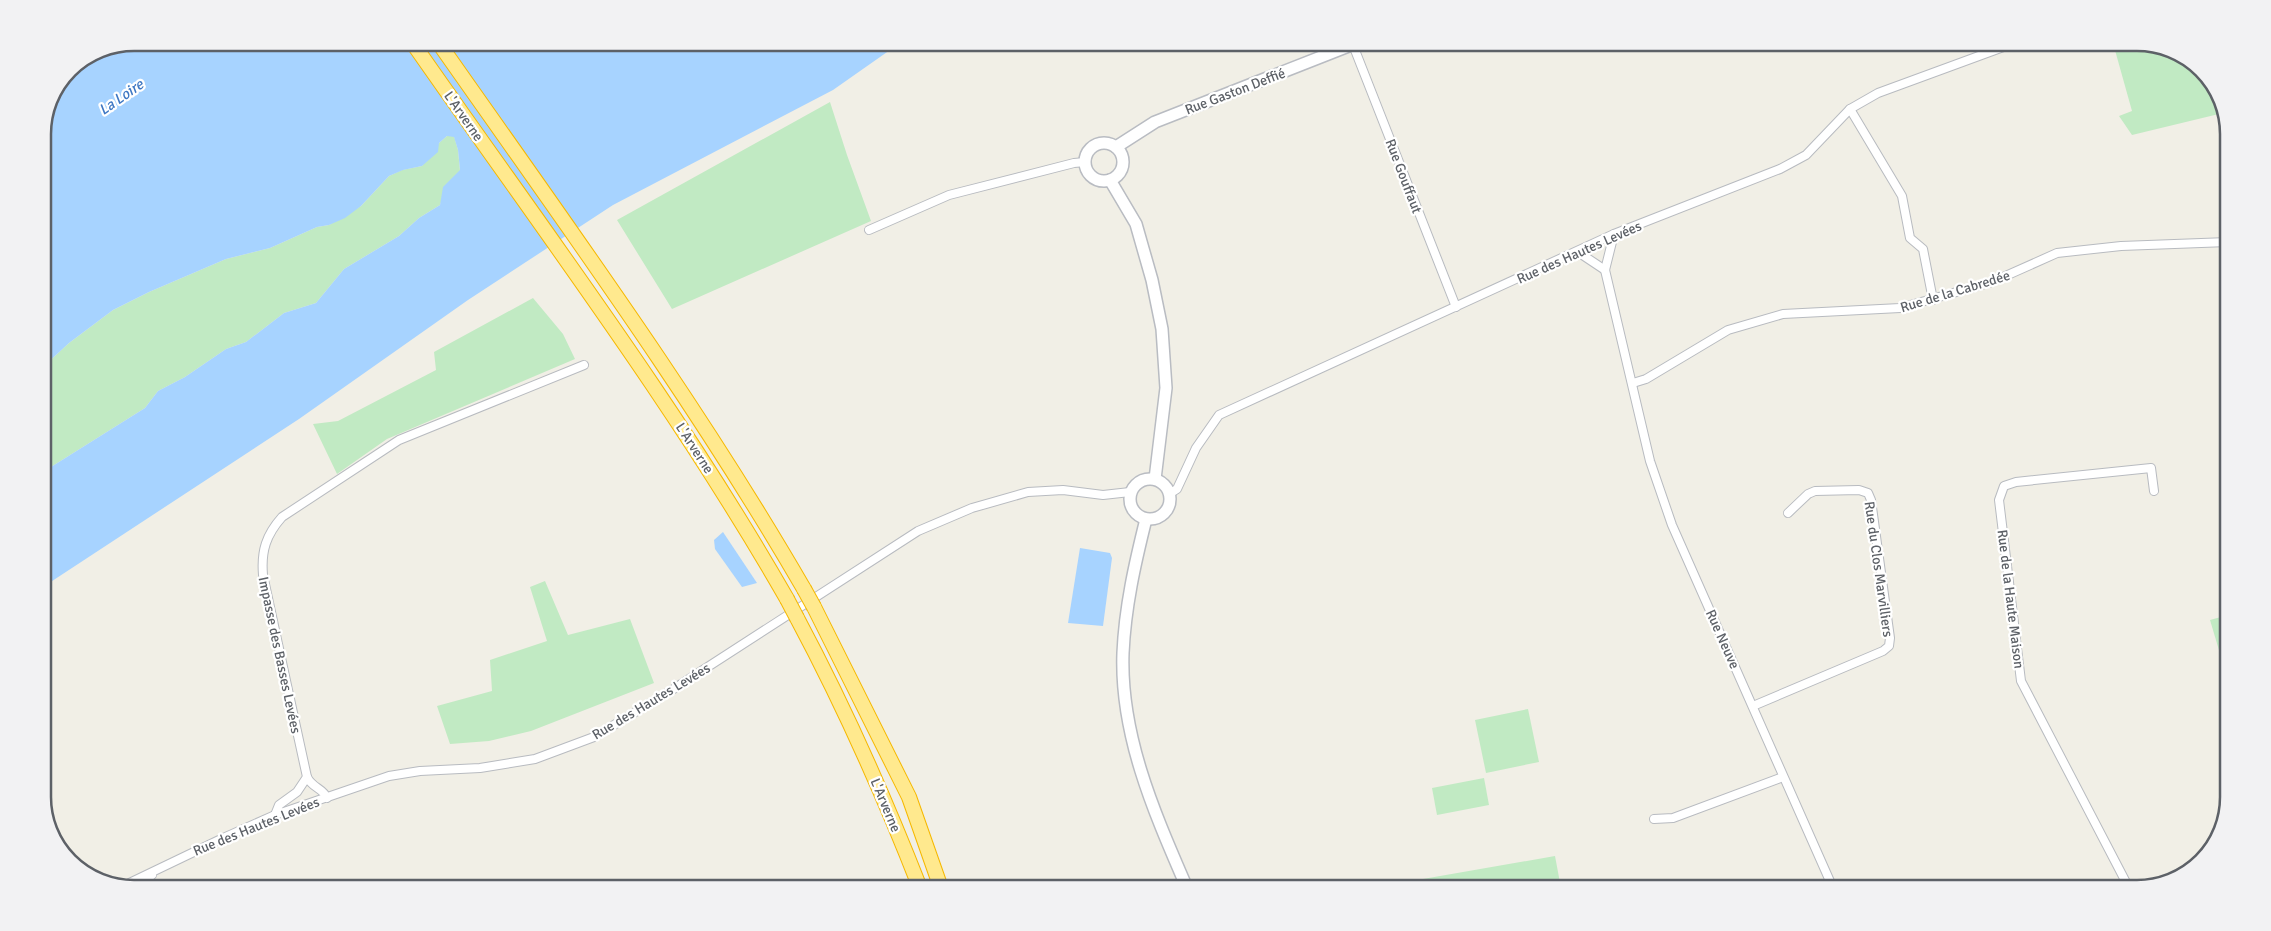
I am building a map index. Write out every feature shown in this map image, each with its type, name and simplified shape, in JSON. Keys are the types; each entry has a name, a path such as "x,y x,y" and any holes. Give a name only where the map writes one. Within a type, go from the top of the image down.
{"highway":[{"name":"L'Arverne","path":"418,51 659,394 698,453 787,599 835,693 885,800 917,880"},
{"name":"L'Arverne","path":"444,51 598,270 715,442 804,589 909,797 938,880"}],"main road":[{"name":"Rue Gaston Deffié","path":"1116,147 1155,122 1338,51"},
{"path":"1105,143 1116,147 1121,155 1122,164 1119,173 1110,180 1093,177 1087,170 1085,162 1087,153 1094,146 1105,143"},
{"path":"1110,180 1136,224 1152,280 1162,329 1166,388 1155,479"},
{"path":"1143,479 1155,479 1164,485 1169,494 1168,507 1153,519 1146,519 1136,514 1132,509 1129,498 1130,492 1143,479"},
{"path":"1146,519 1126,610 1123,654 1124,681 1129,725 1142,775 1156,815 1184,880"}],"street":[{"name":"Rue Gouffaut","path":"1359,51 1456,308"},
{"name":"Rue des Hautes Levées","path":"1169,494 1177,489 1196,448 1219,415 1614,234 1780,169 1806,155 1850,109 1878,93 1992,51"},
{"path":"1850,109 1902,196 1910,238 1923,249 1933,300"},
{"path":"869,230 949,195 1074,162 1085,162"},
{"path":"1578,252 1605,270 1614,234"},
{"name":"Rue de la Cabredée","path":"1633,383 1646,378 1728,330 1774,317 1813,311 1900,308 1992,282 2057,253 2121,246 2220,242"},
{"name":"Rue Neuve","path":"1605,270 1650,461 1672,525 1829,880"},
{"name":"Impasse des Basses Levées","path":"307,777 263,575 263,551 269,532 282,517 399,440 584,365"},
{"name":"Rue de la Haute Maison","path":"2125,880 2021,681 1999,500 2004,486 2016,482 2151,468 2154,491"},
{"name":"Rue des Hautes Levées","path":"135,880 275,815 404,773 480,768 535,759 594,737 672,690 918,531 972,508 1028,492 1063,490 1103,495 1130,492"},
{"name":"Rue du Clos Marvilliers","path":"1753,706 1883,651 1889,646 1890,638 1872,500 1868,492 1859,490 1815,491 1808,494 1788,513"},
{"path":"307,777 310,784 325,794 327,798"},
{"path":"275,815 278,805 297,792 307,777"},
{"path":"1654,819 1673,818 1783,777"},
{"path":"146,880 154,870"}],"green space":[{"path":"2115,51 2153,53 2183,65 2203,84 2209,93 2217,114 2132,135 2119,116 2132,111"},
{"path":"830,102 871,221 672,309 617,220"},
{"path":"447,136 454,136 458,150 460,171 447,184 440,205 419,218 399,236 344,269 316,303 284,313 246,342 226,349 185,377 158,391 145,408 51,467 51,360 69,343 113,310 149,292 226,259 270,248 317,227 329,225 361,206 389,176 402,170 422,166 439,143"},
{"path":"533,298 563,334 575,359 387,439 337,474 313,424 338,421 436,370 434,352"},
{"path":"545,581 568,635 630,619 654,683 531,731 489,741 450,744 437,706 492,691 490,660 547,641 530,587"},
{"path":"2220,617 2220,654 2210,620"},
{"path":"1528,709 1539,762 1486,773 1475,720"},
{"path":"1484,778 1489,805 1437,815 1432,788"},
{"path":"1555,856 1560,880 1417,880"}],"water":[{"name":"La Loire","path":"134,51 889,51 833,90 613,205 468,300 299,419 51,582 51,467 145,408 158,391 185,377 226,349 246,342 284,313 316,303 344,269 399,236 419,218 440,205 443,187 460,170 458,150 454,137 447,136 439,143 438,152 422,166 403,170 389,176 361,206 345,218 329,225 317,227 270,248 226,259 149,292 113,310 69,343 51,360 51,134 53,118 65,88 88,65 102,58"},
{"path":"723,532 757,583 742,587 715,549 714,540"},
{"path":"1080,548 1110,553 1112,558 1103,626 1068,623"}]}
